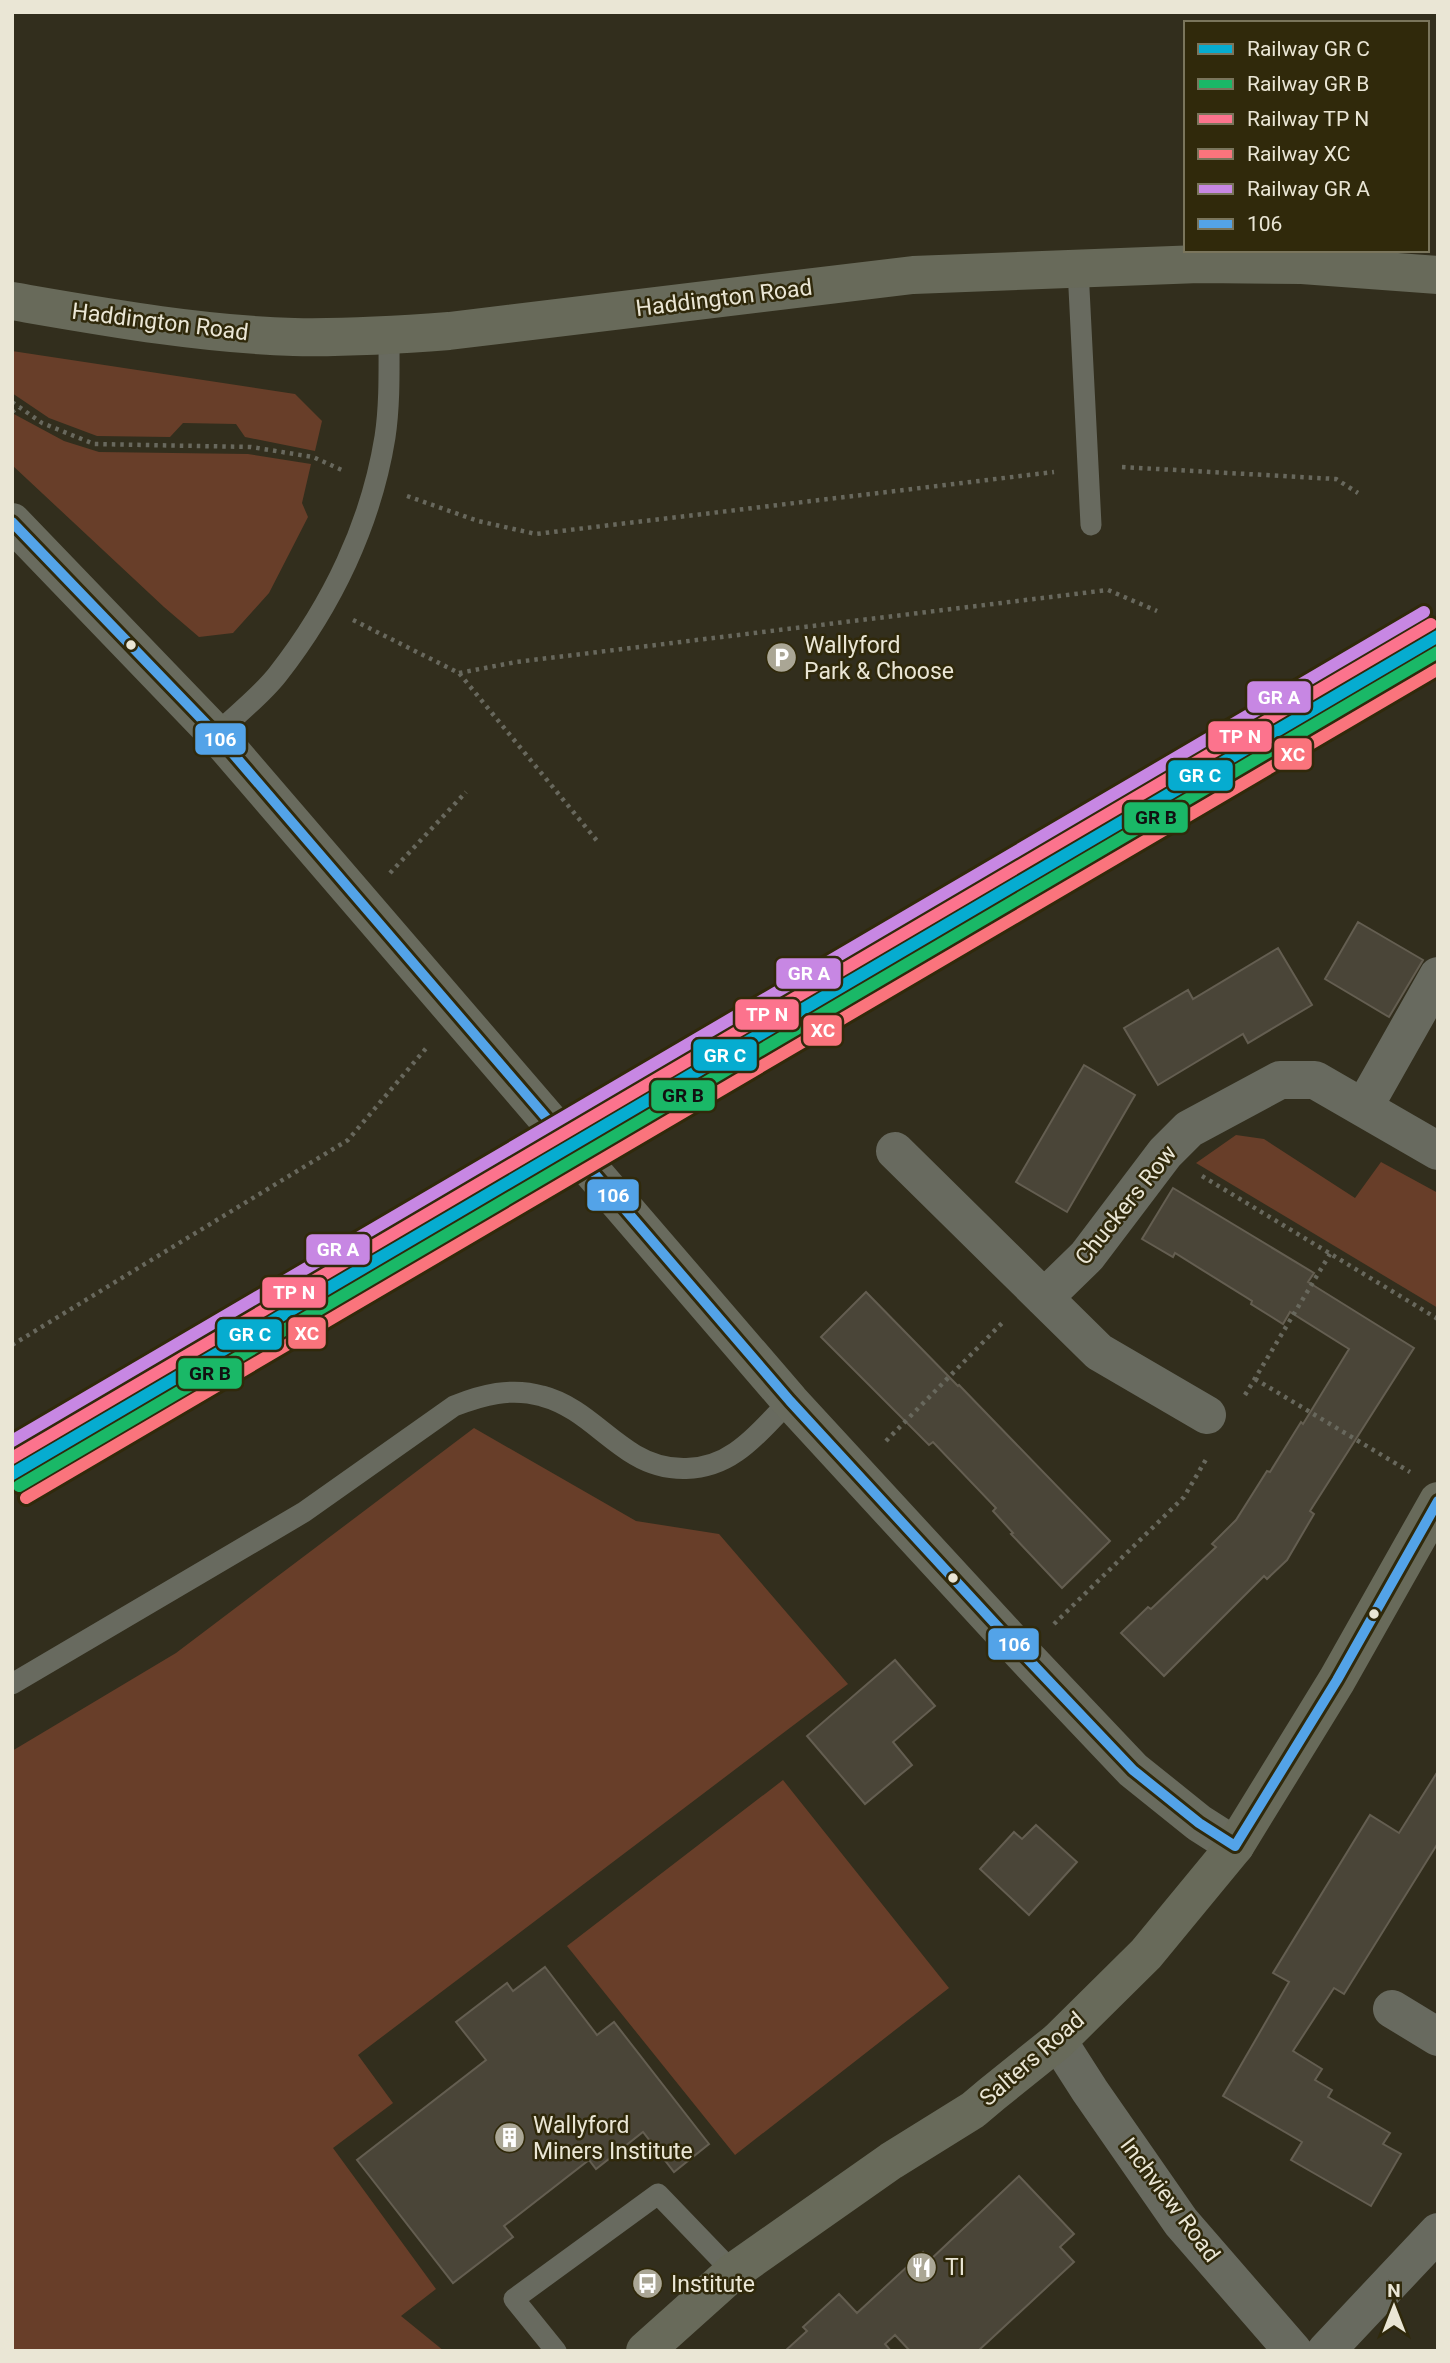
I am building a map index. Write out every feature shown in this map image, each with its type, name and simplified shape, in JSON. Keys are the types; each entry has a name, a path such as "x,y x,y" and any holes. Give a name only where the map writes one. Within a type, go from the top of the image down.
{"main road":[{"name":"Haddington Road","path":"12,301 126,321 294,337 388,335 463,329 913,275 1199,264 1438,275"},
{"name":"Salters Road","path":"645,2351 733,2273 891,2161 973,2110 1058,2040 1146,1954 1235,1846 1337,1679 1426,1488"}],"street":[{"path":"12,522 216,734 790,1401 1023,1654 1133,1770 1199,1823 1235,1846"},
{"path":"1364,1107 1438,976"},
{"name":"Chuckers Row","path":"1039,1294 1087,1256 1165,1153 1189,1129 1280,1080 1315,1080 1438,1151"},
{"path":"895,1151 1098,1352 1220,1422"},
{"path":"1392,2009 1438,2036"},
{"name":"Inchview Road","path":"1058,2040 1181,2222 1293,2351"},
{"path":"1326,2351 1438,2232"}],"lane":[{"path":"1078,268 1091,525"},
{"path":"216,734 276,676 324,605 347,564 375,485 385,435 388,335"},
{"path":"12,1685 304,1512 454,1406 479,1396 499,1392 541,1395 573,1408 635,1455 657,1465 681,1469 701,1468 738,1451 790,1401"},
{"path":"556,2351 514,2299 658,2194 733,2273"}],"path":[{"path":"12,402 42,423 94,444 251,447 313,457 375,485 478,521 536,534 1088,467 1141,467 1336,479 1359,493"},
{"path":"12,412 19,407"},
{"path":"459,673 516,662 1108,590 1157,611"},
{"path":"324,605 459,673 598,842"},
{"path":"360,901 419,845 466,792"},
{"path":"12,1345 348,1140 429,1044"},
{"path":"1165,1153 1438,1319"},
{"path":"1023,1654 1184,1497 1220,1422 1255,1379 1330,1254"},
{"path":"856,1471 1039,1294"},
{"path":"1255,1379 1426,1488"}],"shaded area":[{"path":"12,351 295,394 322,421 315,451 245,437 236,424 183,423 170,437 97,436 49,418 12,393"},
{"path":"12,413 64,441 99,452 248,454 311,464 302,503 308,517 269,593 233,633 199,637 12,465"},
{"path":"1236,1135 1264,1139 1355,1198 1381,1162 1438,1193 1438,1308 1196,1163"},
{"path":"474,1428 636,1521 719,1534 848,1684 358,2055 393,2103 333,2148 436,2289 401,2316 444,2351 12,2351 12,1751 176,1653"},
{"path":"783,1780 949,1988 735,2155 567,1946"}],"building":[{"path":"1358,922 1423,960 1389,1017 1325,979"},
{"path":"1278,948 1312,1005 1248,1043 1243,1034 1158,1085 1124,1028 1188,990 1193,999"},
{"path":"1084,1065 1135,1095 1067,1212 1016,1182"},
{"path":"1173,1188 1314,1273 1308,1282 1414,1348 1310,1511 1314,1514 1287,1560 1267,1579 1264,1576 1164,1676 1121,1633 1148,1607 1151,1609 1216,1547 1212,1544 1236,1520 1267,1471 1270,1472 1349,1349 1290,1312 1283,1324 1251,1304 1252,1301 1175,1253 1173,1257 1142,1239"},
{"path":"866,1292 1110,1541 1062,1588 1011,1534 1013,1533 993,1511 996,1508 933,1442 929,1445 821,1337"},
{"path":"895,1660 935,1706 893,1742 912,1765 865,1804 807,1736"},
{"path":"1438,1771 1438,1843 1344,1994 1334,1988 1293,2051 1322,2069 1315,2080 1332,2090 1328,2097 1390,2133 1383,2144 1401,2154 1371,2206 1291,2160 1302,2142 1223,2096 1289,1982 1273,1973 1370,1815 1399,1833"},
{"path":"1036,1825 1077,1862 1029,1915 980,1869 1014,1832 1022,1839"},
{"name":"Wallyford Miners Institute","path":"545,1967 597,2035 614,2022 709,2144 674,2172 643,2132 596,2169 589,2160 504,2226 513,2237 453,2283 357,2160 486,2060 456,2022 507,1983 513,1991"},
{"path":"1019,2176 1074,2234 1060,2247 1074,2262 978,2351 910,2351 895,2335 885,2344 891,2351 785,2351 807,2331 803,2327 839,2294 857,2313 923,2252 930,2260"}],"transit line":[{"name":"106","path":"12,522 216,734 790,1401 1023,1654 1133,1770 1199,1823 1235,1846"},
{"path":"12,1441 1424,612"},
{"path":"12,1458 1431,624"},
{"path":"12,1474 1438,636"},
{"path":"19,1486 1438,652"},
{"name":"106","path":"1235,1846 1337,1680 1438,1501"}],"rail line":[{"name":"XC","path":"26,1498 1438,669"}],"place":[{"name":"Wallyford Park & Choose","path":"781,658"},
{"name":"Wallyford Miners Institute","path":"510,2138"},
{"name":"TI","path":"922,2267"},
{"name":"Institute","path":"648,2284"}]}
